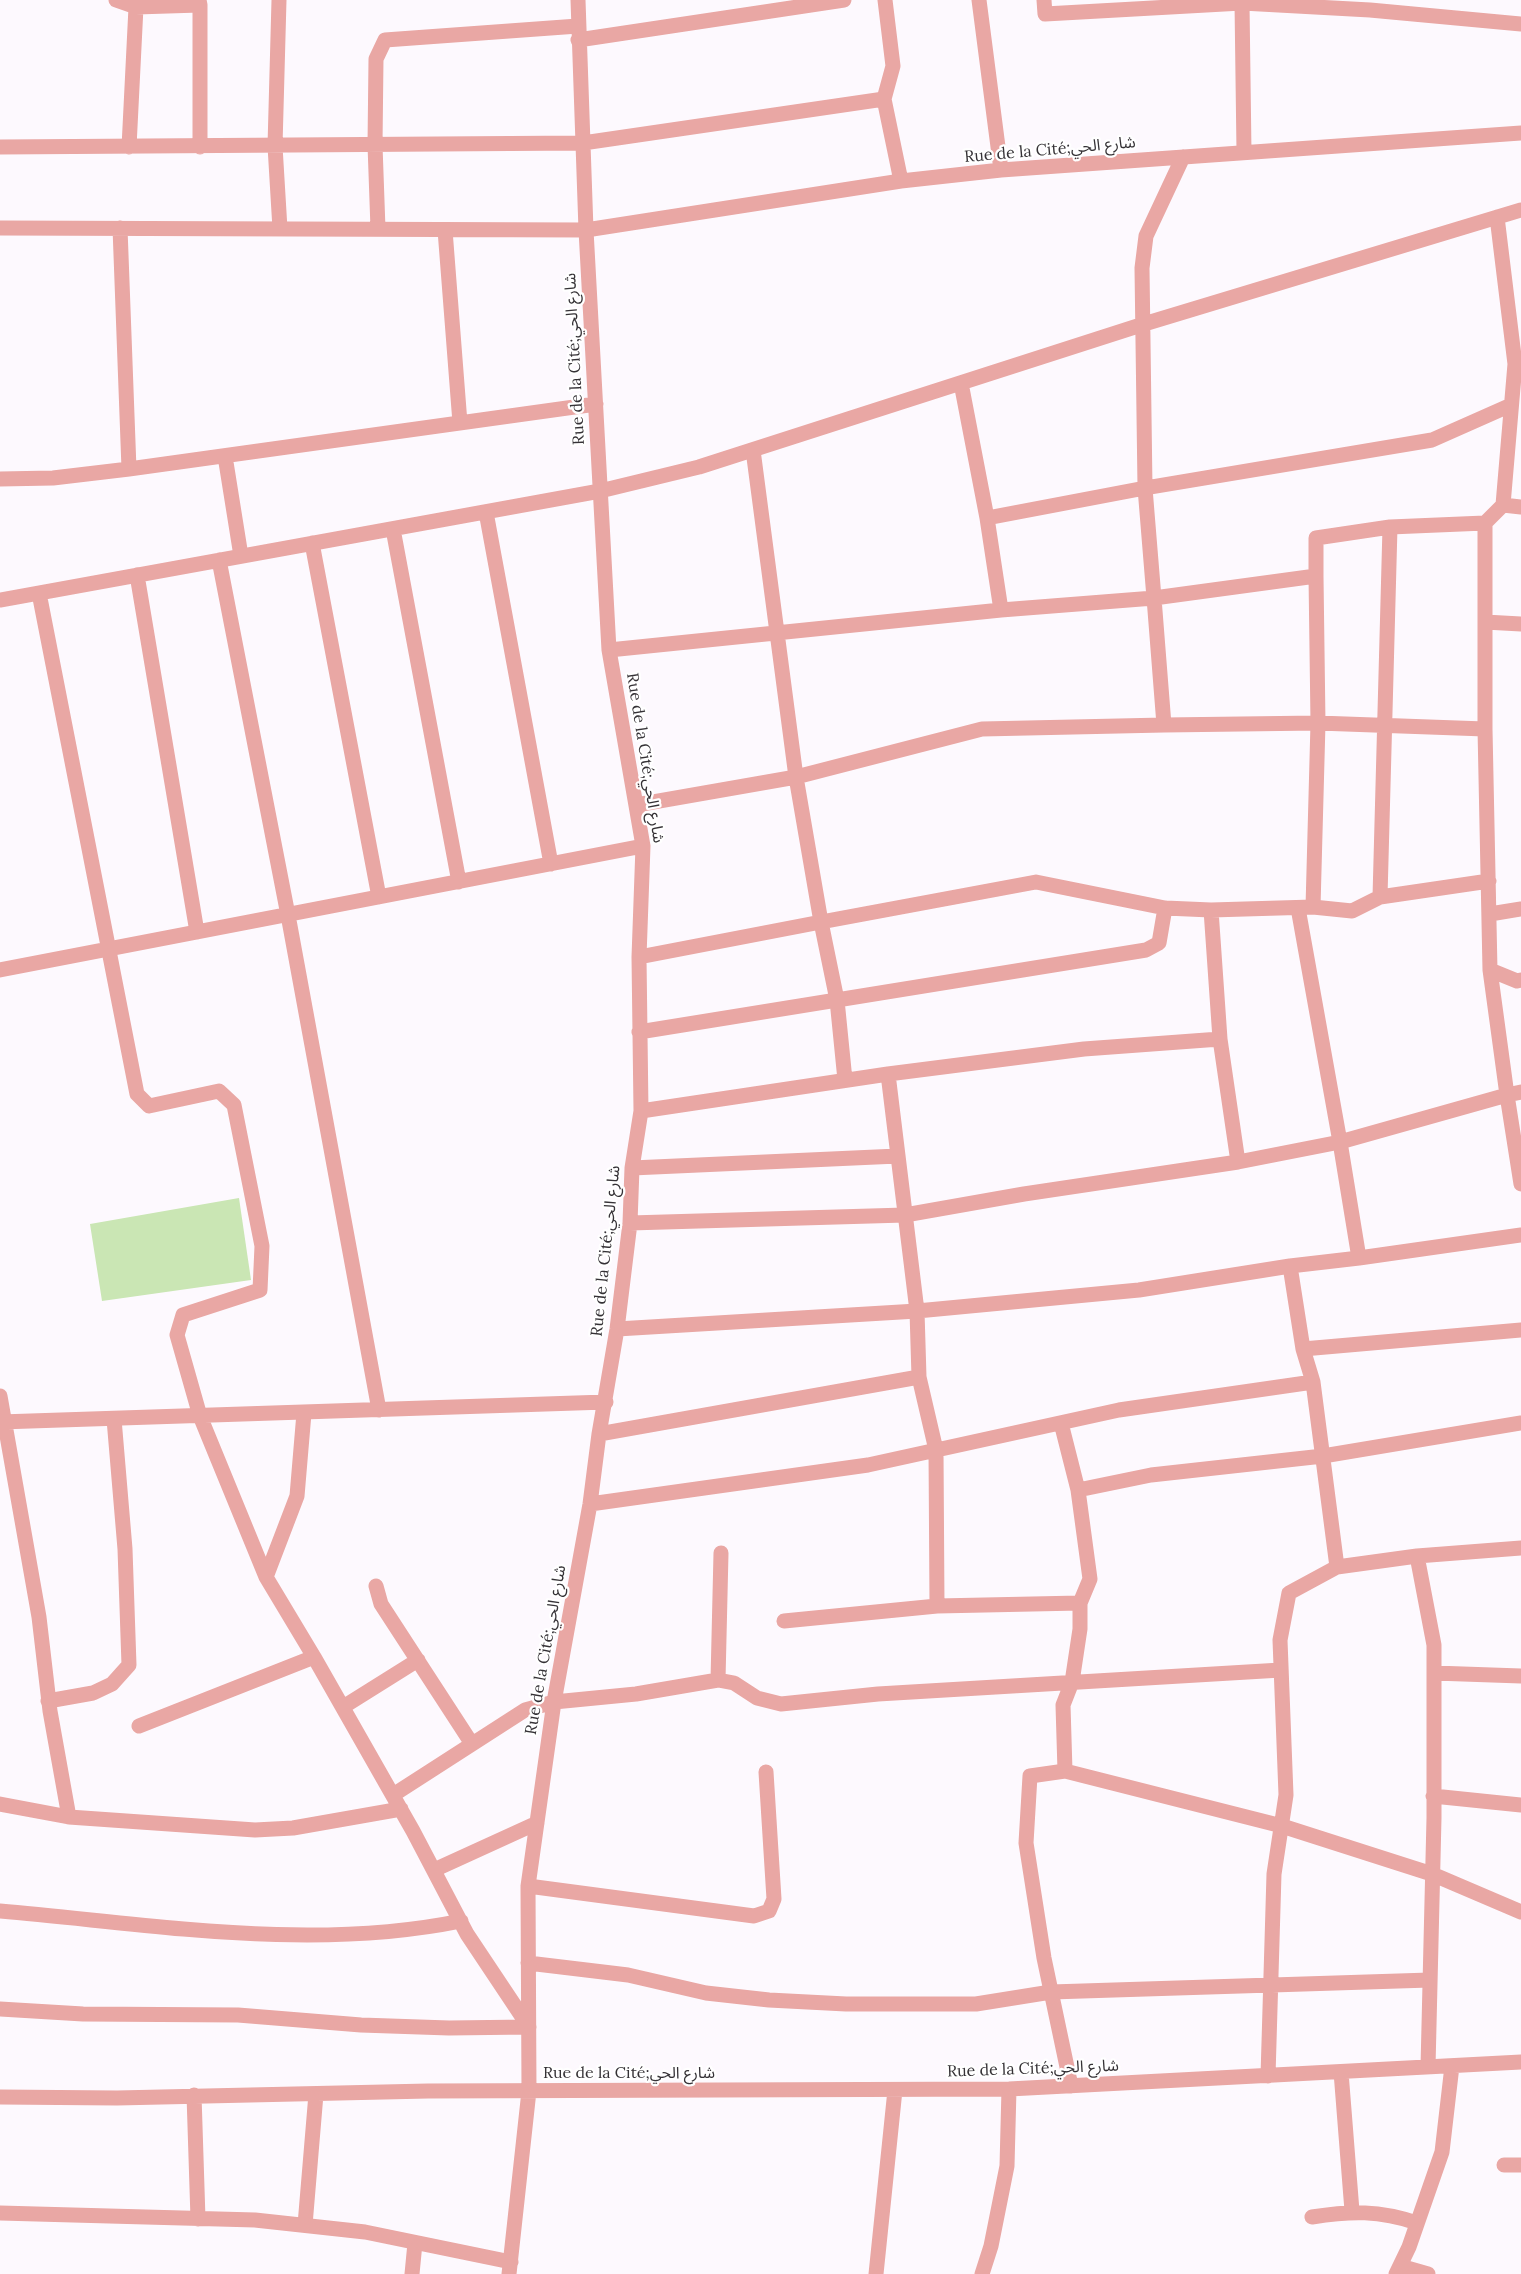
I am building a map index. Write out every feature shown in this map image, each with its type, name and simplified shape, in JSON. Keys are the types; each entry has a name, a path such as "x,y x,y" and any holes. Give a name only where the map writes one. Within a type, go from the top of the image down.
{"street":[{"path":"116,0 136,6 200,3 200,147"},
{"path":"279,0 275,146 280,229"},
{"name":"Rue de la Cité;شارع الحي","path":"578,0 586,230 609,650 643,846 639,957 641,1111 632,1168 630,1223 617,1329 599,1434 590,1504 554,1702 528,1886 529,2091 1009,2089 1521,2062"},
{"path":"378,229 375,145 376,59 385,40 578,33 844,0"},
{"path":"885,0 894,66 884,99 901,181"},
{"path":"978,0 1001,170"},
{"path":"1044,0 1045,14 1242,1 1370,10 1521,24"},
{"path":"1242,1 1244,152"},
{"path":"129,146 136,6"},
{"path":"0,147 583,143 884,99"},
{"name":"Rue de la Cité;شارع الحي","path":"586,230 901,181 1001,170 1521,133"},
{"path":"1164,725 1145,488 1142,268 1146,236 1183,157"},
{"path":"0,600 600,491 699,467 1144,324 1521,210"},
{"path":"1313,907 1318,724 1316,538 1390,527 1485,523 1503,505 1511,405 1518,364 1497,217"},
{"path":"0,228 586,230"},
{"path":"120,228 129,469"},
{"path":"445,230 460,423"},
{"path":"962,383 987,518 1001,610"},
{"path":"0,480 53,478 129,469 596,404"},
{"path":"987,518 1145,488 1432,440 1511,405"},
{"path":"753,450 796,777 821,922 837,1000 845,1080"},
{"path":"225,456 241,556"},
{"path":"1503,505 1521,507"},
{"path":"486,512 550,864"},
{"path":"1485,523 1485,729 1490,970 1514,1094 1521,1184"},
{"path":"1380,897 1390,527"},
{"path":"393,529 458,882"},
{"path":"312,543 379,897"},
{"path":"219,560 288,915 379,1410"},
{"path":"137,575 198,932"},
{"path":"609,650 1001,610 1154,598 1316,576"},
{"path":"39,593 137,1094 149,1106 220,1091 234,1104 238,1123 262,1246 260,1290 183,1315 177,1335 200,1416 266,1577 397,1802 461,1921 529,2027"},
{"path":"1486,622 1521,624"},
{"path":"636,804 796,777 982,729 1164,725 1384,724 1485,729"},
{"path":"0,970 643,846"},
{"path":"639,957 1036,882 1165,908 1211,910 1313,907 1352,911 1380,897 1489,881"},
{"path":"639,1032 1146,950 1159,943 1165,908"},
{"path":"1298,908 1359,1258"},
{"path":"1490,914 1521,909"},
{"path":"1211,910 1220,1039 1238,1162"},
{"path":"1490,970 1517,981 1521,980"},
{"path":"641,1111 845,1080 1084,1049 1220,1039"},
{"path":"888,1074 916,1311 918,1378 936,1450 937,1606"},
{"path":"630,1223 905,1215 1024,1194 1238,1162 1340,1142 1514,1094"},
{"path":"632,1168 898,1156"},
{"path":"617,1329 916,1311 1139,1290 1290,1266 1521,1235"},
{"path":"1290,1266 1303,1349 1313,1382 1337,1567"},
{"path":"1303,1349 1521,1330"},
{"path":"599,1434 918,1378"},
{"path":"590,1504 868,1465 1119,1410 1313,1382"},
{"path":"0,1396 2,1422 39,1617 48,1701 69,1817"},
{"path":"2,1422 606,1402"},
{"path":"266,1577 297,1496 304,1412"},
{"path":"48,1701 94,1693 112,1684 129,1665 126,1559 114,1419"},
{"path":"1061,1422 1078,1490 1090,1579 1080,1603 1080,1629 1072,1682 1063,1705 1065,1771"},
{"path":"1078,1490 1151,1475 1323,1456 1521,1423"},
{"path":"1268,2076 1274,1874 1286,1794 1280,1640 1289,1593 1337,1567 1417,1556 1521,1548"},
{"path":"718,1680 721,1553"},
{"path":"1417,1556 1434,1645 1434,1796 1428,2067"},
{"path":"376,1586 381,1604 472,1744"},
{"path":"784,1621 937,1606 1080,1603"},
{"path":"139,1726 314,1657"},
{"path":"343,1707 418,1660"},
{"path":"0,1804 69,1817 255,1830 293,1828 397,1802 472,1744 526,1710 554,1702 636,1694 718,1680 734,1683 757,1698 781,1704 878,1694 1281,1670"},
{"path":"1434,1673 1521,1676"},
{"path":"1071,2086 1051,1992 1026,1843 1030,1776 1065,1771 1282,1826 1432,1874 1521,1912"},
{"path":"528,1886 754,1916 769,1911 774,1899 766,1772"},
{"path":"1434,1796 1521,1805"},
{"path":"434,1870 537,1823"},
{"path":"0,1911 207,1931 315,1936 417,1930 461,1921"},
{"path":"528,1963 628,1975 706,1993 769,2000 846,2004 976,2004 1051,1992 1430,1980"},
{"path":"0,2009 83,2014 238,2015 400,2026 529,2027"},
{"path":"1428,2274 1398,2270 1442,2152 1452,2066"},
{"path":"1341,2072 1352,2211"},
{"path":"982,2274 991,2246 1008,2166 1009,2089"},
{"path":"876,2274 896,2090"},
{"path":"0,2097 117,2098 529,2091 510,2268 365,2232 305,2225 254,2220 0,2213"},
{"path":"305,2225 316,2094"},
{"path":"194,2096 198,2219"},
{"path":"1504,2164 1521,2165"},
{"path":"1312,2217 1352,2211 1393,2214 1417,2223"},
{"path":"412,2274 415,2243"}],"green space":[{"path":"239,1198 251,1280 102,1301 90,1224"}]}
